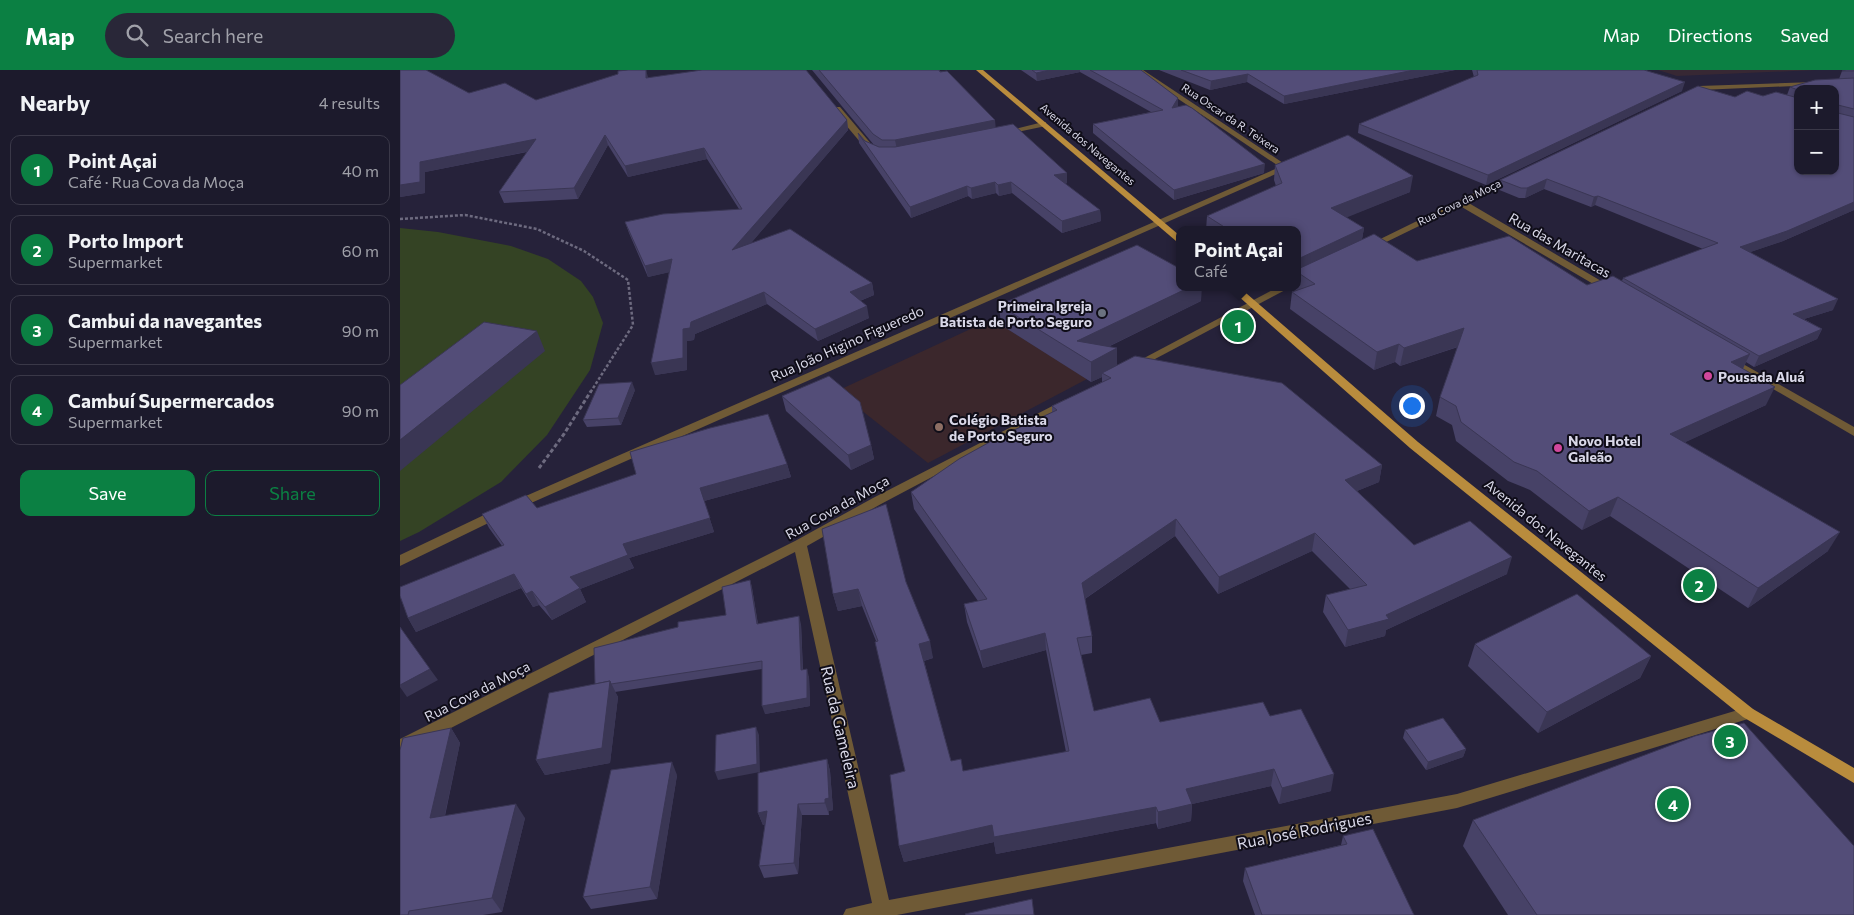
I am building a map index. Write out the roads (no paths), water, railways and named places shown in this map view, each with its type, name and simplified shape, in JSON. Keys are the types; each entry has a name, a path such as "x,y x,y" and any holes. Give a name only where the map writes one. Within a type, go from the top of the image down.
{"main road":[{"name":"Avenida dos Navegantes","path":"979,70 1176,236"},
{"name":"Avenida dos Navegantes","path":"1237,291 1414,445 1748,712 1854,776"}],"street":[{"name":"Rua Oscar da R. Teixera","path":"1138,70 1286,168"},
{"path":"1690,86 1699,88 1824,84"},
{"path":"1745,87 1763,93"},
{"path":"1682,96 1699,88"},
{"path":"834,106 863,141 876,151"},
{"path":"997,134 1043,124"},
{"name":"Rua João Higino Figueredo","path":"400,561 510,508 1303,161"},
{"name":"Rua Cova da Moça","path":"1357,252 1520,173"},
{"name":"Rua das Maritacas","path":"1460,202 1622,297"},
{"path":"1121,373 1278,291"},
{"path":"1717,352 1854,432"},
{"name":"Rua Cova da Moça","path":"400,747 800,544 1078,396"},
{"name":"Rua da Gameleira","path":"800,544 882,909"},
{"name":"Rua José Rodrigues","path":"852,915 1457,801 1748,712"}],"place":[{"name":"Primeira Igreja Batista de Porto Seguro","path":"1102,313"},
{"name":"Point Açai","path":"1238,326"},
{"name":"Pousada Aluá","path":"1708,376"},
{"name":"Colégio Batista de Porto Seguro","path":"939,427"},
{"name":"Novo Hotel Galeão","path":"1558,448"},
{"name":"Porto Import","path":"1699,585"},
{"name":"Cambui da navegantes","path":"1730,741"},
{"name":"Cambuí Supermercados","path":"1673,804"}]}
